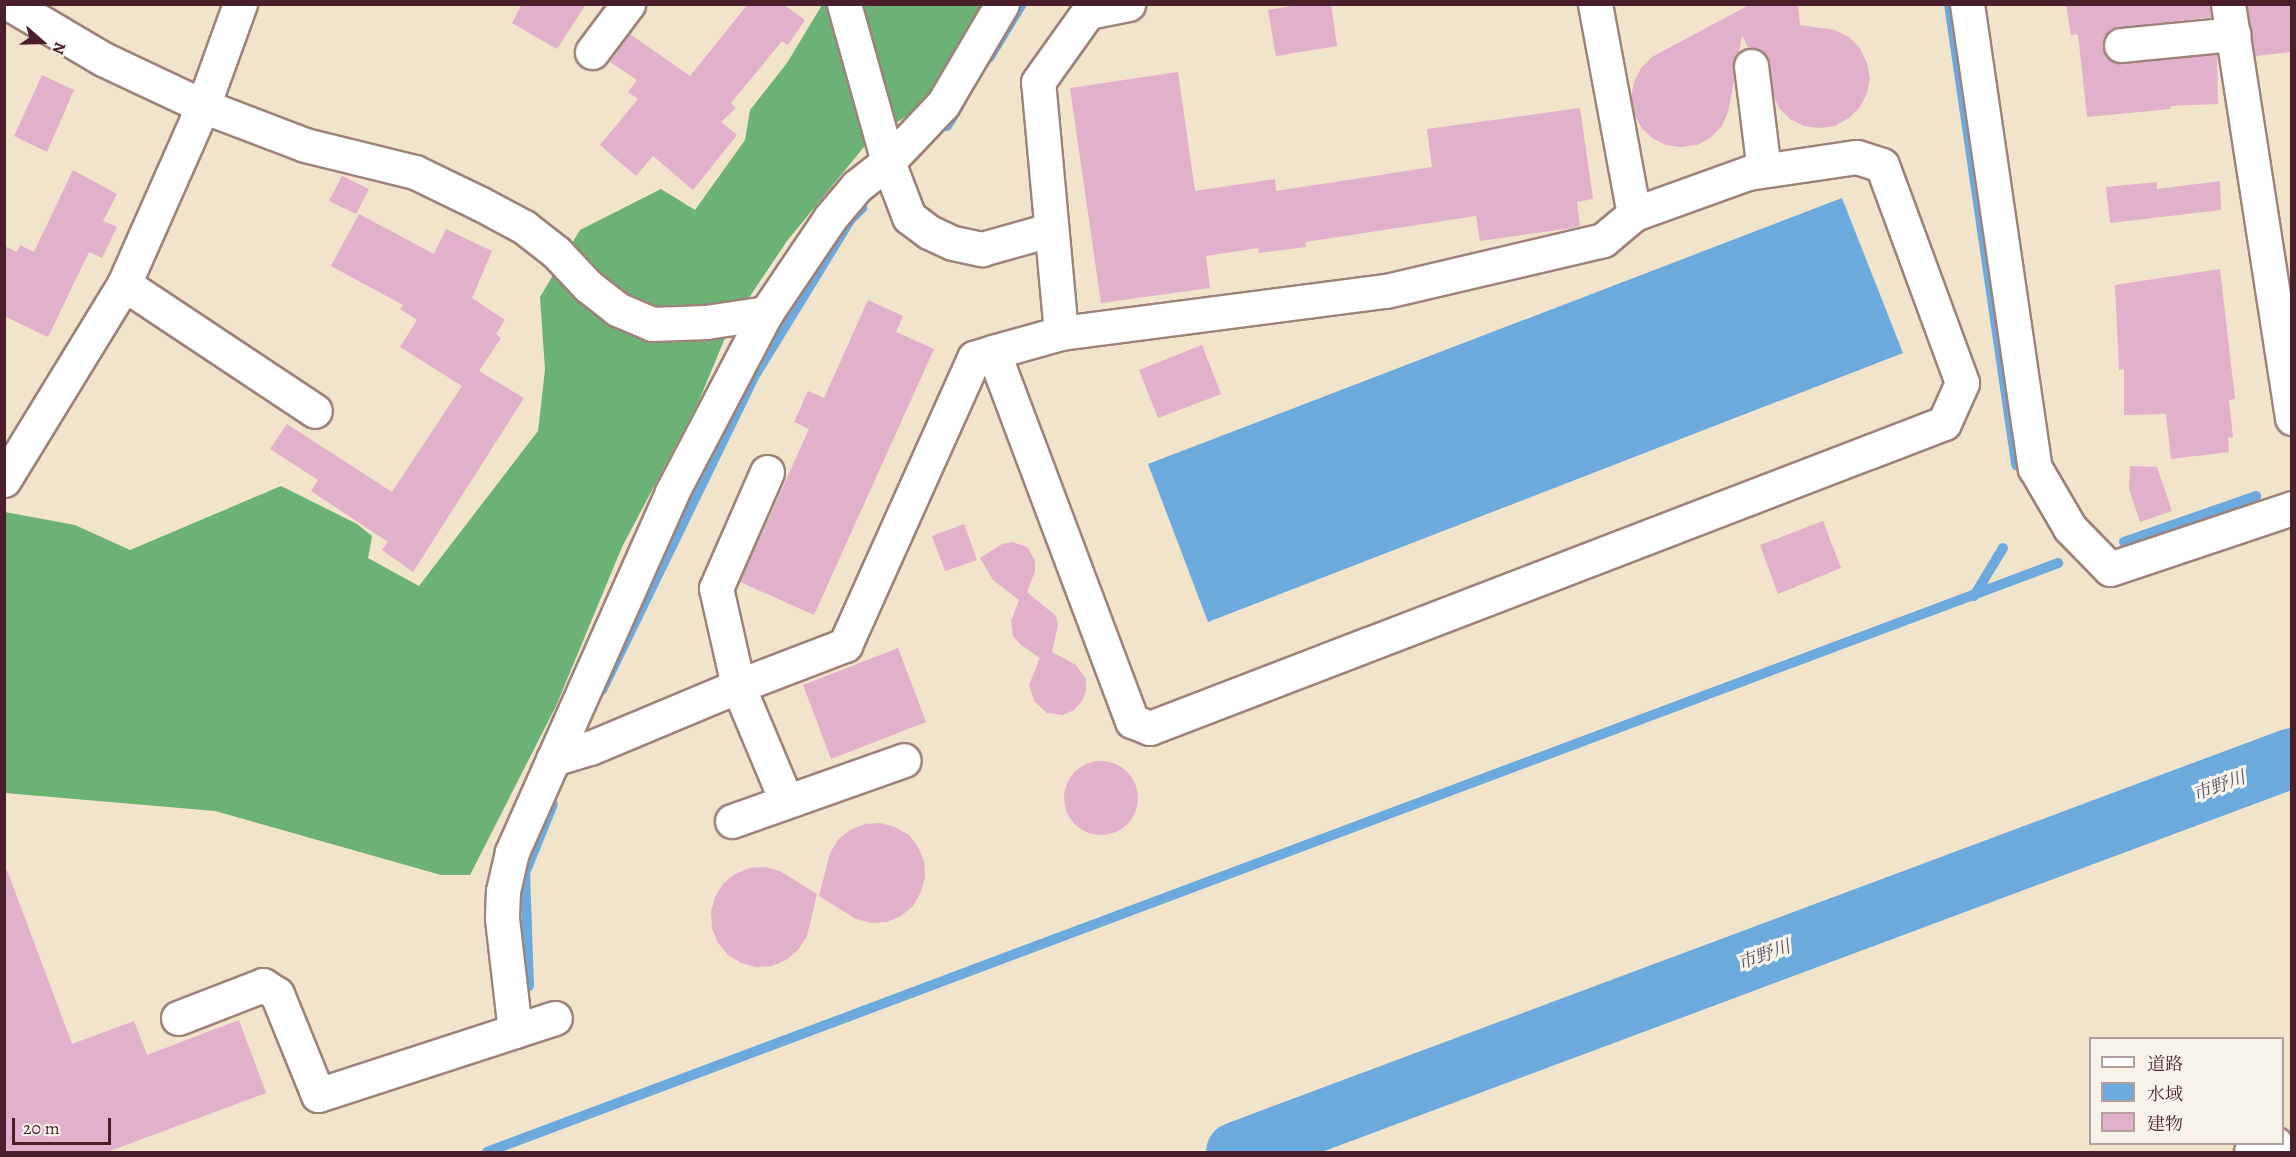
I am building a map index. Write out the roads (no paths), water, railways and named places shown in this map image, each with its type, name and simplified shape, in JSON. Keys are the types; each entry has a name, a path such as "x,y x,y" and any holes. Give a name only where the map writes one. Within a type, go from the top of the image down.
{"street":[{"path":"10,4 104,59 203,106 305,145 416,172 524,227 556,252 588,286 617,309 652,324 706,322 766,313"},
{"path":"4,480 124,284 155,219 203,106 240,4"},
{"path":"592,52 628,4"},
{"path":"844,4 888,162 909,217 929,232 953,243 982,249 1050,230"},
{"path":"514,1030 505,960 502,891 512,852 672,492 766,313 830,218 857,186 888,162 943,104 1002,4"},
{"path":"1061,333 1038,82 1088,12 1128,4"},
{"path":"1595,4 1634,214"},
{"path":"1967,4 2035,468 2070,528 2110,569 2292,508"},
{"path":"2121,45 2231,19 2292,418"},
{"path":"1751,66 1764,170"},
{"path":"553,759 590,748 738,686 845,645 974,358 993,352 1061,333 1386,291 1603,240 1634,214 1748,173 1857,157 1882,165 1962,383 1944,423 1150,728 1132,721 993,352"},
{"path":"124,284 315,411"},
{"path":"767,472 716,588 738,686 786,800"},
{"path":"732,821 904,760"},
{"path":"178,1018 263,985 278,994 318,1095 555,1018"},
{"path":"2252,1152 2271,1145"}],"water":[{"path":"1842,198 1903,353 1208,622 1148,464"}],"waterway":[{"path":"989,58 1022,4"},
{"path":"1949,4 2016,465"},
{"path":"947,126 959,107"},
{"path":"602,690 754,377 851,219 862,208"},
{"path":"2124,542 2256,496"},
{"path":"1974,596 2003,548"},
{"path":"487,1152 2058,563"},
{"name":"市野川","path":"1236,1152 2292,758"},
{"path":"529,986 525,873 553,804"}]}
